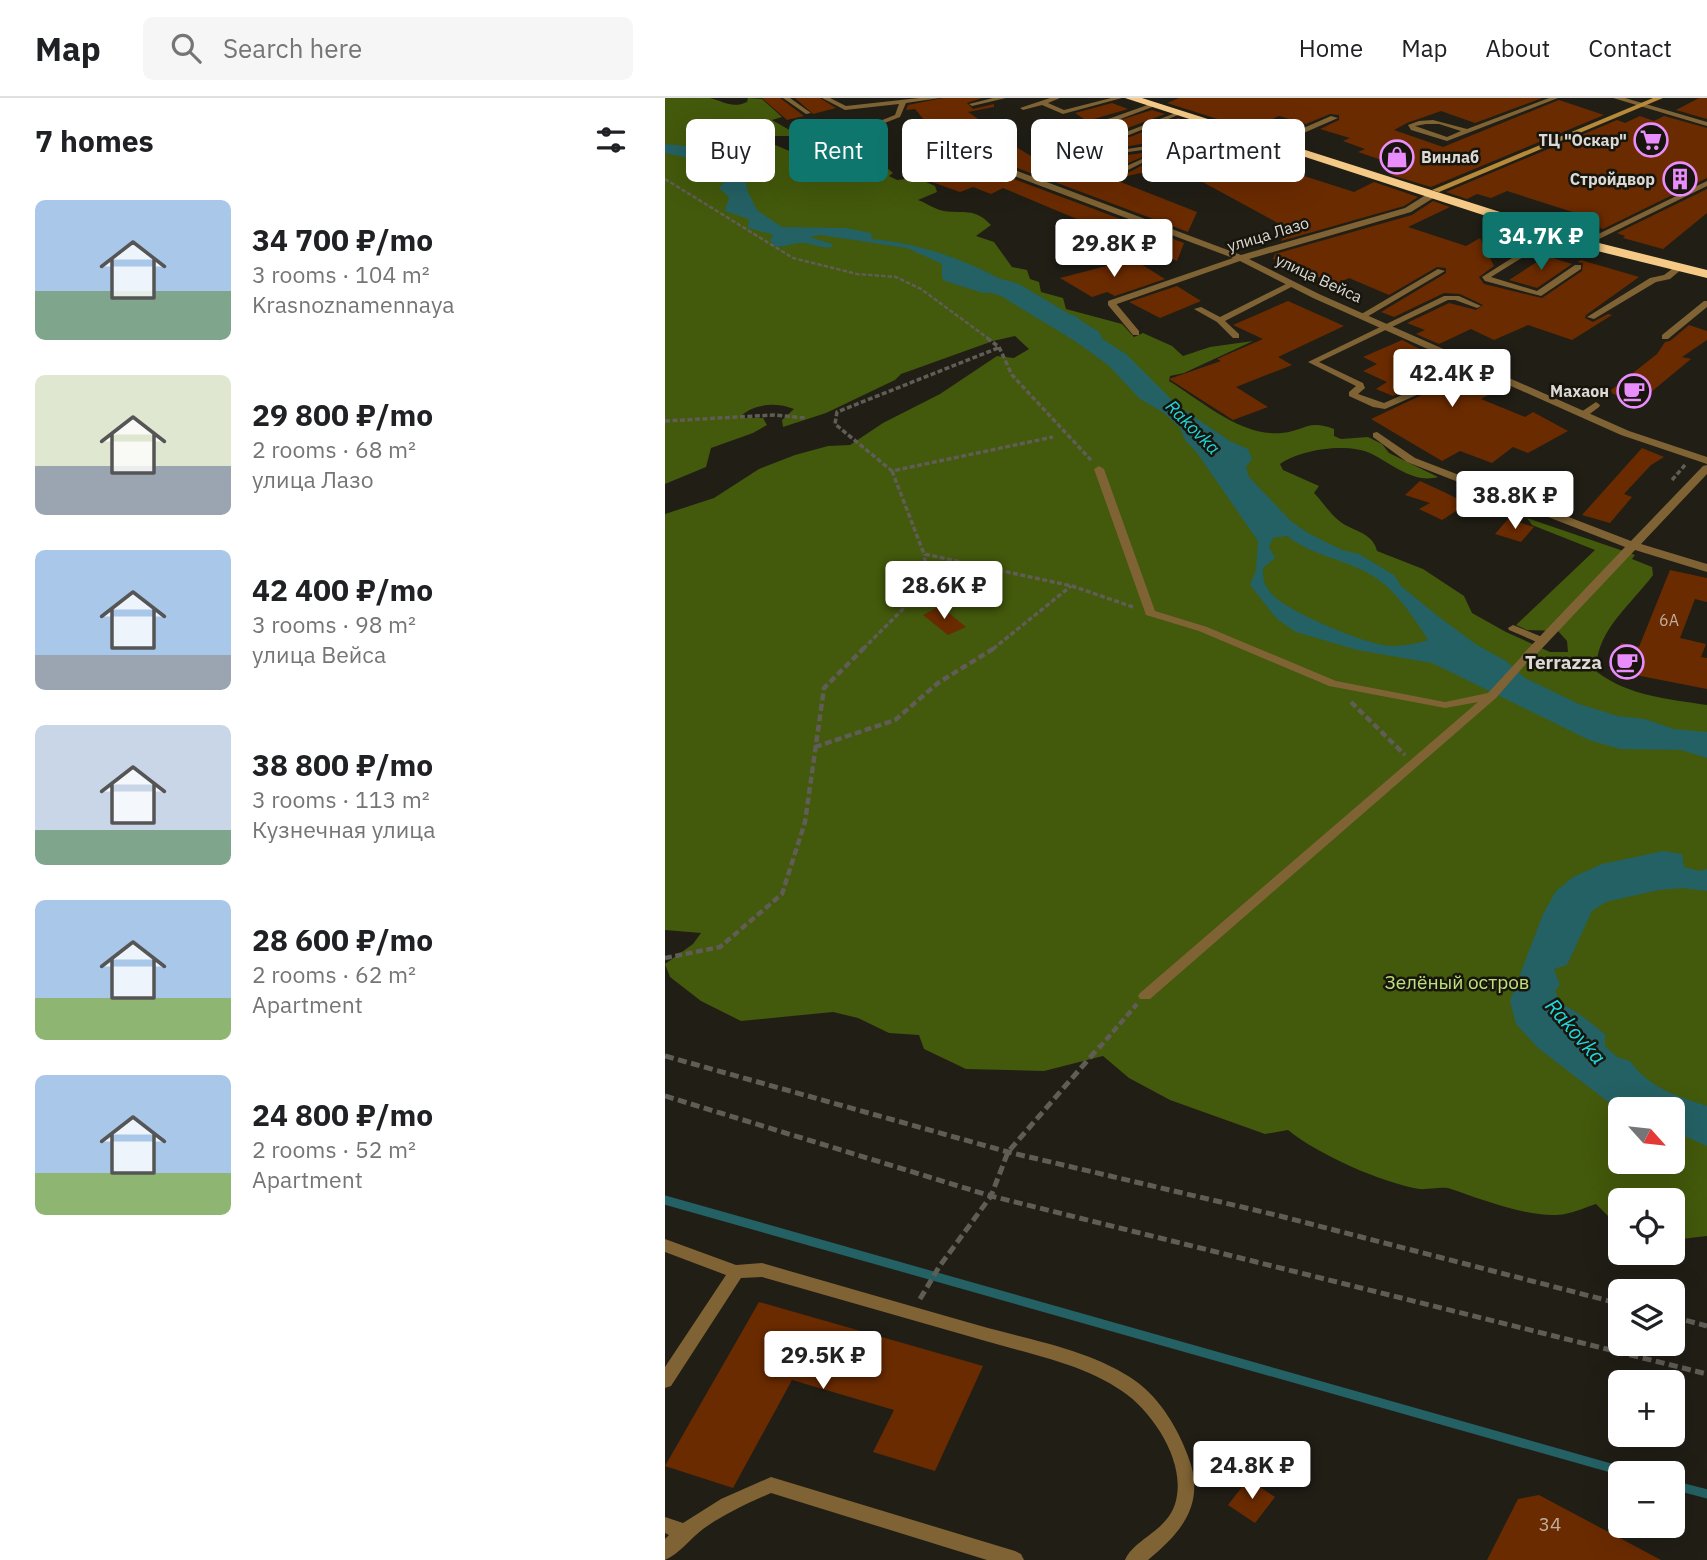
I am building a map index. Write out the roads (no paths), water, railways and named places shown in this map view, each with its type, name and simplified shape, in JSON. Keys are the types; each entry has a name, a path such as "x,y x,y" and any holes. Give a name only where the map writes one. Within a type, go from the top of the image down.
{"highway":[{"path":"1131,98 1209,119"},
{"path":"1152,102 1196,119"},
{"path":"1305,150 1317,155"},
{"path":"1305,152 1556,234 1707,268"},
{"path":"1434,193 1588,241 1707,274"}],"street":[{"path":"1617,98 1707,124"},
{"name":"улица Лазо","path":"1111,303 1241,258 1408,210 1434,193 1659,98"},
{"path":"1305,130 1334,118"},
{"name":"улица Вейса","path":"1017,174 1241,258 1386,327 1625,433 1707,461"},
{"path":"1377,435 1412,460 1635,547 1707,568"},
{"path":"1527,657 1635,547 1707,468"}],"lane":[{"path":"786,98 808,113"},
{"path":"825,98 845,108 937,98"},
{"path":"972,104 1003,98"},
{"path":"1023,108 1057,98"},
{"path":"1044,103 1069,112 1119,98"},
{"path":"1467,131 1434,120 1411,125 1413,129 1447,139 1555,98"},
{"path":"1115,119 1152,102"},
{"path":"888,120 898,116 903,103"},
{"path":"1128,134 1179,113"},
{"path":"1588,241 1707,183"},
{"path":"1556,234 1486,276 1488,279 1538,294 1578,267"},
{"path":"1591,317 1653,280 1667,277 1679,268"},
{"path":"1362,316 1441,271"},
{"path":"1220,320 1293,284"},
{"path":"1439,382 1385,406 1376,405 1352,394 1361,388 1360,385 1312,362 1447,298 1477,306"},
{"path":"1111,303 1136,333"},
{"path":"1665,337 1707,303"},
{"path":"1198,309 1220,320 1236,337"},
{"path":"1584,414 1596,405"},
{"path":"1099,468 1150,613 1203,629 1333,684 1445,705 1492,696"},
{"path":"1513,628 1543,641"},
{"path":"1145,996 1492,696 1527,657"},
{"path":"665,1245 736,1272 762,1270 910,1315 1073,1359 1107,1374 1139,1393 1174,1439 1186,1474 1184,1508 1167,1534 1134,1560"},
{"path":"665,1381 736,1272"},
{"path":"665,1551 683,1531 732,1501 771,1485 1015,1560"},
{"path":"665,1525 683,1531"}],"water":[{"path":"665,144 686,146 686,158 665,153"},
{"path":"724,182 745,182 757,210 782,227 846,228 871,233 872,239 914,246 955,258 1012,286 1030,297 1031,302 1019,302 1009,292 983,293 945,281 942,278 942,264 907,248 820,235 810,237 832,244 833,247 800,243 774,246 770,240 773,236 771,234 748,228 749,219 725,211 729,197 719,188"},
{"path":"1041,307 1076,316 1096,335 1126,354 1177,405 1230,441 1248,449 1252,459 1246,467 1249,477 1291,521 1308,533 1342,550 1359,554 1394,575 1401,586 1439,617 1477,645 1506,661 1525,678 1579,704 1618,716 1645,719 1674,729 1707,732 1707,758 1681,750 1620,749 1589,740 1432,663 1357,650 1296,632 1277,619 1250,585 1256,570 1258,541 1197,453 1185,440 1180,428 1164,413 1140,399 1108,365 1050,323","holes":["1287,536 1376,578 1398,598 1428,640 1400,646 1364,640 1327,626 1279,600 1269,590 1264,579 1263,568 1275,558 1269,547 1273,538"]},
{"path":"1663,851 1682,854 1684,867 1700,871 1707,869 1707,891 1683,888 1659,890 1606,902 1592,911 1567,965 1554,969 1560,985 1555,991 1561,1004 1578,1013 1605,1034 1605,1046 1617,1057 1630,1061 1646,1078 1680,1097 1608,1097 1608,1102 1538,1048 1516,1024 1510,1001 1543,914 1556,891 1573,877 1602,864"},
{"path":"1685,1099 1707,1106 1707,1146 1685,1136"}],"waterway":[{"name":"Rakovka","path":"977,280 1010,290 1088,337"},
{"path":"665,1200 1608,1467"},
{"path":"1685,1488 1707,1494"}],"place":[{"name":"ТЦ \"Оскар\"","path":"1651,140"},
{"name":"Винлаб","path":"1397,157"},
{"name":"Стройдвор","path":"1680,179"},
{"name":"Махаон","path":"1634,391"},
{"name":"Terrazza","path":"1627,662"}],"park label":[{"name":"Зелёный остров","path":"1457,982"}]}
